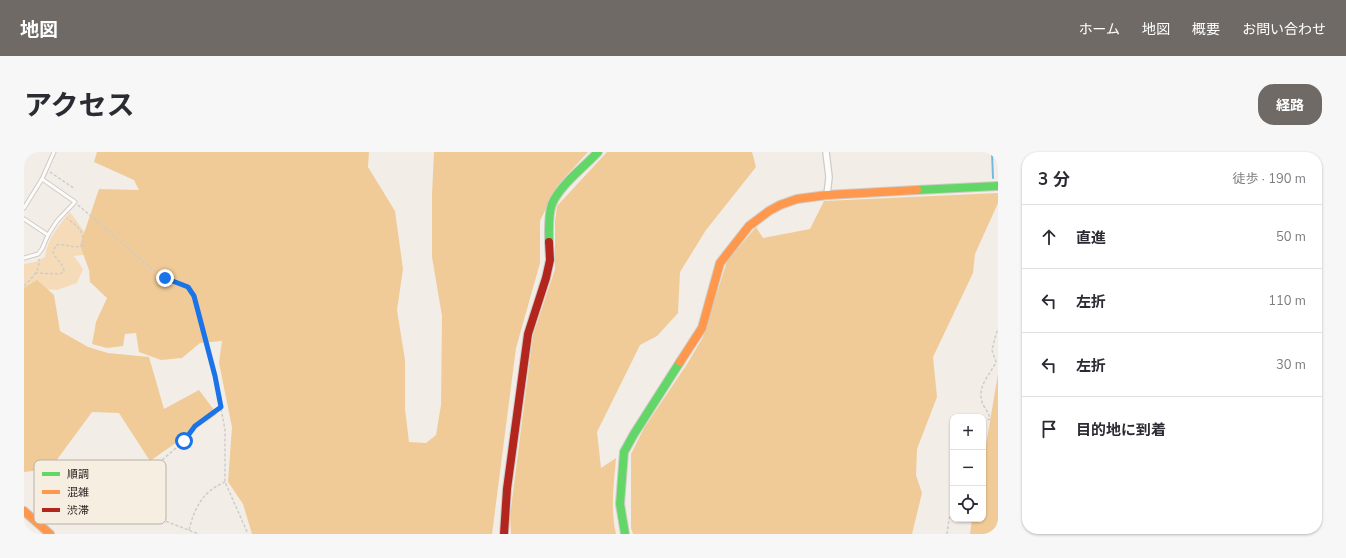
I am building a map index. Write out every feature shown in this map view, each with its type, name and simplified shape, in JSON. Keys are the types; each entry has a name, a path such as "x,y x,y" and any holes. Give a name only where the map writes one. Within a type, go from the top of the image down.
{"street":[{"path":"504,534 507,489 528,334 546,278 550,260 549,224 552,205 560,191 598,152"},
{"path":"826,152 829,177 827,195"},
{"path":"625,534 620,504 624,452 700,332 720,263 749,226 769,211 797,199 827,195 998,186"},
{"path":"24,511 34,518"},
{"path":"40,524 50,534"}],"lane":[{"path":"24,206 47,170 54,152"},
{"path":"24,258 38,254 42,250 48,234 75,202 42,179"},
{"path":"24,219 48,234"}],"path":[{"path":"47,170 75,189"},
{"path":"75,202 153,270 165,278 188,287 194,296 215,376 225,430 225,482 248,534"},
{"path":"35,273 60,274 64,271 64,266 53,252 56,245 61,244 75,248 82,246 82,232 63,215"},
{"path":"24,286 40,266 38,254"},
{"path":"986,421 990,419 990,414 983,406 980,394 985,379 996,362 992,350 998,329"},
{"path":"162,460 184,441 195,426 221,407"},
{"path":"189,530 193,513 201,499 216,486 225,482"},
{"path":"947,534 950,517"},
{"path":"166,521 198,534"}],"shaded area":[{"path":"97,152 369,152 368,167 395,211 403,269 397,310 405,360 405,409 409,442 426,443 436,435 441,405 442,316 432,257 434,152 588,152 557,186 540,221 540,263 516,348 492,534 252,534 243,504 228,482 232,427 219,363 222,341 200,343 182,358 161,360 139,352 136,333 125,334 123,346 107,348 92,344 96,322 107,298 90,282 89,270 80,245 99,189 139,190 134,180 94,162"},
{"path":"607,152 752,152 756,167 706,230 680,272 678,313 657,336 640,345 597,432 601,468 616,458 613,515 616,534 511,534 510,516 533,335 555,269 555,222 557,206"},
{"path":"998,193 998,203 975,254 973,273 933,357 937,397 917,449 916,475 922,493 912,534 633,534 631,528 631,454 644,428 687,364 703,337 727,261 756,227 763,238 810,229 824,201"},
{"path":"70,212 86,234 91,254 74,256 83,269 77,283 57,290 29,288 24,312 24,264 35,262 45,257 51,238"},
{"path":"37,280 54,295 60,331 88,347 108,353 149,357 164,409 199,390 217,414 149,460 119,413 92,412 57,460 34,460 34,471 24,472 24,288"},
{"path":"998,374 998,534 970,534 972,522 986,522 986,444"}],"waterway":[{"path":"992,152 993,178"}],"traffic: fast":[{"path":"549,242 549,223 552,204 566,183 598,152"},
{"path":"917,190 998,186"},
{"path":"625,534 620,504 624,452 680,362"}],"traffic: slow":[{"path":"680,362 702,328 720,263 749,226 769,211 797,199 827,195 917,190"},
{"path":"24,511 34,520"},
{"path":"39,524 50,534"}],"traffic: jam":[{"path":"504,534 507,489 528,334 546,278 550,260 549,242"}],"route":[{"path":"165,278 188,287 194,296 202,322 221,407 195,426 188,438 184,441"}]}
